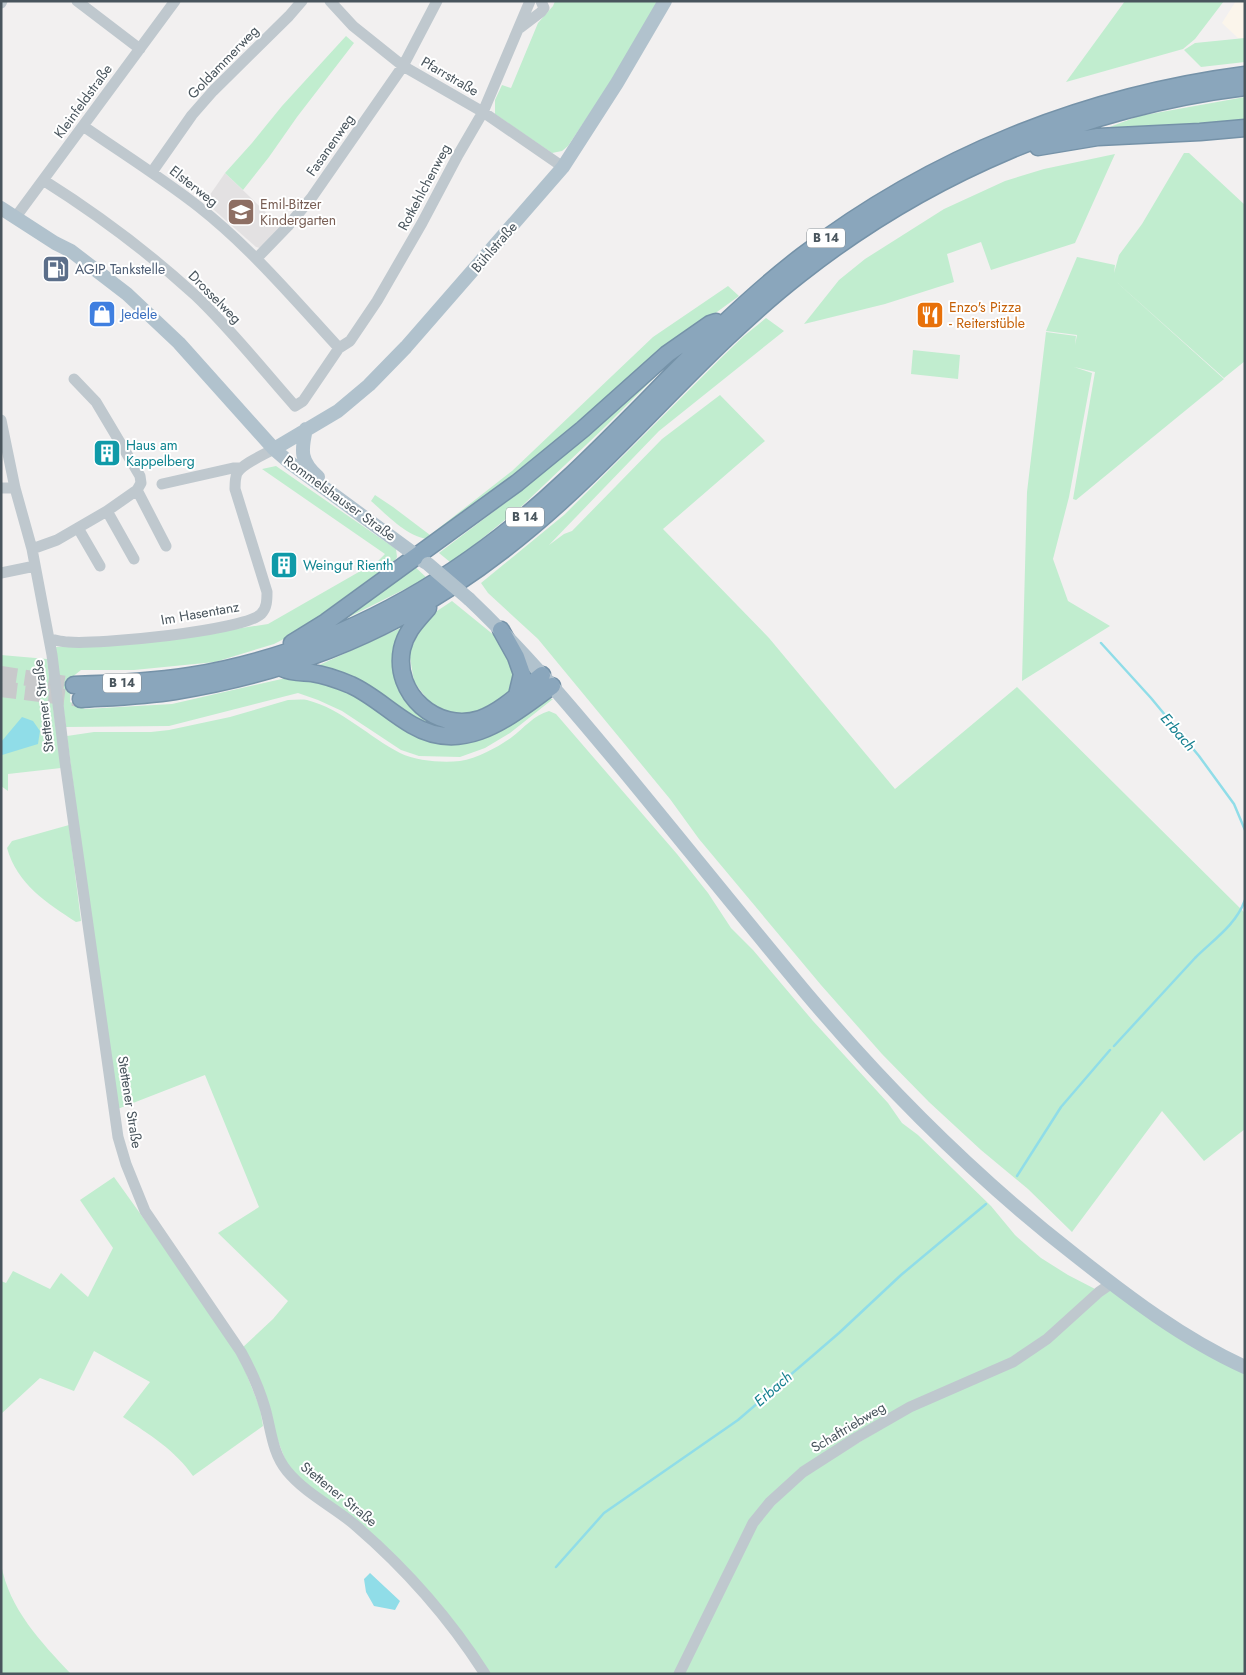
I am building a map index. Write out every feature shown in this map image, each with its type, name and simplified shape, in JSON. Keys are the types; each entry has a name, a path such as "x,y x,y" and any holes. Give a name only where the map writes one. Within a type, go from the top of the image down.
{"highway":[{"name":"B 14","path":"78,692 129,696 212,684 280,661 386,611 437,582 488,547 535,509 571,476 728,319 769,283 833,233 889,197 955,161 1028,129 1105,103 1164,88 1245,75"},
{"name":"B 14","path":"280,661 325,652 362,637 435,598 484,566 547,515 592,473 721,343 797,276 845,240 909,200 969,168 1043,137 1120,112 1180,98 1245,87"},
{"path":"1004,153 1098,138 1245,128"},
{"path":"547,681 490,728 470,734 448,736 429,733 412,725 354,686 332,677 313,673 290,672 280,661 292,642 422,559 552,456 666,354 710,324 728,319"},
{"name":"B 14","path":"435,598 409,631 402,649 400,661 402,675 412,698 422,708 436,717 450,721 466,722 480,719 517,696 547,681"},
{"path":"501,630 516,657 522,674 517,696"}],"main road":[{"name":"Bühlstraße","path":"274,449 350,402 406,347 563,167 617,83 665,1"},
{"name":"Rommelshauser Straße","path":"1,208 55,243 71,251 133,299 179,343 274,449 306,475 422,559 469,599 501,630 600,742 807,995 869,1064 965,1162 1013,1204 1112,1284 1176,1328 1245,1367"},
{"path":"306,429 303,442 303,459 312,472 354,509"}],"street":[{"path":"77,1 140,49"},
{"name":"Kleinfeldstraße","path":"15,218 175,1"},
{"name":"Goldammerweg","path":"152,172 192,115 213,91 302,1"},
{"name":"Pfarrstraße","path":"330,1 353,26 402,66 483,112 563,167"},
{"name":"Fasanenweg","path":"257,258 288,226 312,197 402,66 437,1"},
{"name":"Rotkehlchenweg","path":"339,348 350,341 377,301 422,224 483,112 530,1"},
{"path":"518,29 542,12 544,8 540,1"},
{"name":"Elsterweg","path":"83,126 152,172 199,207 257,258 339,348"},
{"name":"Drosselweg","path":"43,180 110,225 196,296 295,406 303,401 339,348"},
{"path":"32,549 57,540 107,511 138,490 141,484 140,476 96,402 74,379"},
{"name":"Stettener Straße","path":"1,420 32,549 50,639 65,762 118,1137 134,1184 145,1211 241,1352 257,1385 273,1443 279,1459 286,1470 306,1488 355,1525 385,1553 446,1619 485,1674"},
{"path":"162,484 233,468 241,468 274,449"},
{"name":"Im Hasentanz","path":"50,639 69,642 94,642 160,636 216,629 243,622 260,614 267,605 268,592 235,489 237,474 241,468"},
{"path":"1,488 16,488"},
{"path":"138,490 166,546"},
{"path":"107,511 134,559"},
{"path":"78,528 100,566"},
{"path":"1,573 35,566"},
{"name":"Schaftriebweg","path":"679,1674 753,1523 770,1502 789,1484 803,1472 856,1438 910,1407 1013,1362 1047,1339 1099,1292 1112,1284"}],"shaded area":[{"path":"1236,1 1245,1 1245,38 1238,38 1222,23"},
{"name":"Emil-Bitzer Kindergarten","path":"225,173 279,227 279,230 260,248 256,247 205,202"}],"green space":[{"path":"555,1 659,1 606,89 568,146 562,151 552,153 495,114 495,100 502,85 511,88 538,23"},
{"path":"1125,1 1224,1 1195,39 1183,49 1066,82"},
{"path":"346,36 354,43 243,190 225,173 282,106"},
{"path":"1245,38 1245,62 1201,67 1184,50 1195,43"},
{"path":"1245,97 1245,122 1180,128 1107,128 1139,116"},
{"path":"1184,153 1189,153 1245,205 1245,361 1224,378 1112,278 1224,379 1076,500 1073,499 1095,372 1074,367 1092,373 1069,497 1053,559 1068,601 1110,626 1022,681 1027,492 1046,332 1076,336 1075,345 1077,335 1046,331 1077,257 1115,265 1114,273 1119,255 1142,224"},
{"path":"1115,154 1075,243 991,270 981,242 947,254 954,282 885,304 804,324 839,280 865,259 944,209 1005,181 1044,169"},
{"path":"728,286 739,296 710,317 527,468 430,539 414,535 406,530 371,501 375,495 430,535 512,471 653,337"},
{"path":"766,318 784,331 659,431 549,545 564,534 572,531 662,439 720,395 765,441 663,529 769,638 895,789 1017,687 1245,913 1245,1129 1204,1161 1162,1111 1072,1232 1028,1189 981,1150 929,1102 882,1054 821,985 699,839 670,799 538,639 488,593 481,583 564,515 721,358"},
{"path":"685,347 523,505 468,550 450,562 439,553 530,484"},
{"path":"913,350 960,355 958,379 911,374"},
{"path":"276,466 396,549 397,557 393,563 307,627 274,644 215,662 134,670 81,670 71,678 70,702 85,709 172,704 286,678 327,681 450,742 543,698 553,699 510,733 485,748 460,757 419,756 401,750 342,711 298,693 169,726 66,727 55,647 145,643 268,624 378,561 385,554 262,469"},
{"path":"413,565 427,578 325,629"},
{"path":"452,601 495,636 516,676 510,691 490,705 472,713 457,716 434,708 414,682 409,651 428,617"},
{"path":"405,626 394,659 402,696 424,717 455,732 421,725 315,667"},
{"path":"1,655 47,659 61,768 8,774 8,791 1,786"},
{"path":"288,700 307,700 320,704 400,753 422,760 445,762 467,760 481,755 506,741 539,715 549,711 556,714 677,854 708,893 731,928 753,950 813,1021 888,1103 902,1123 918,1135 991,1206 1015,1235 1041,1258 1097,1290 1044,1337 1012,1360 909,1405 767,1499 676,1674 486,1674 424,1591 290,1472 242,1348 273,1319 288,1301 218,1233 259,1207 205,1075 115,1110 67,736 94,732 151,732 169,730 230,717"},
{"path":"69,825 81,921 76,922 34,891 18,872 7,848 12,841"},
{"path":"114,1177 238,1353 260,1408 263,1426 193,1476 170,1451 123,1417 150,1382 94,1351 74,1391 40,1378 1,1414 1,1281 6,1283 13,1271 50,1289 61,1273 88,1297 113,1248 80,1200"},
{"path":"1110,1290 1245,1373 1245,1674 683,1674 754,1525 805,1475 911,1411 1014,1365"},
{"path":"1,1564 11,1596 19,1610 38,1637 71,1674 1,1674"}],"water":[{"path":"22,717 33,721 40,731 38,744 2,755 1,742"},
{"path":"370,1573 400,1601 395,1610 374,1606 366,1592 364,1579"}],"waterway":[{"name":"Erbach","path":"1101,643 1151,698 1199,756 1234,804 1245,830"},
{"name":"Erbach","path":"1114,1046 1195,958 1230,925 1245,900"},
{"name":"Erbach","path":"1017,1176 1061,1107 1110,1050"},
{"name":"Erbach","path":"556,1567 604,1513 738,1420 839,1333 901,1275 986,1204"}],"tunnel":[{"path":"1,674 74,685"},
{"path":"1,689 81,699"}],"place":[{"name":"Emil-Bitzer Kindergarten","path":"241,212"},
{"name":"AGIP Tankstelle","path":"56,269"},
{"name":"Jedele","path":"102,314"},
{"name":"Enzo's Pizza - Reiterstüble","path":"930,315"},
{"name":"Haus am Kappelberg","path":"107,453"},
{"name":"Weingut Rienth","path":"284,565"}]}
